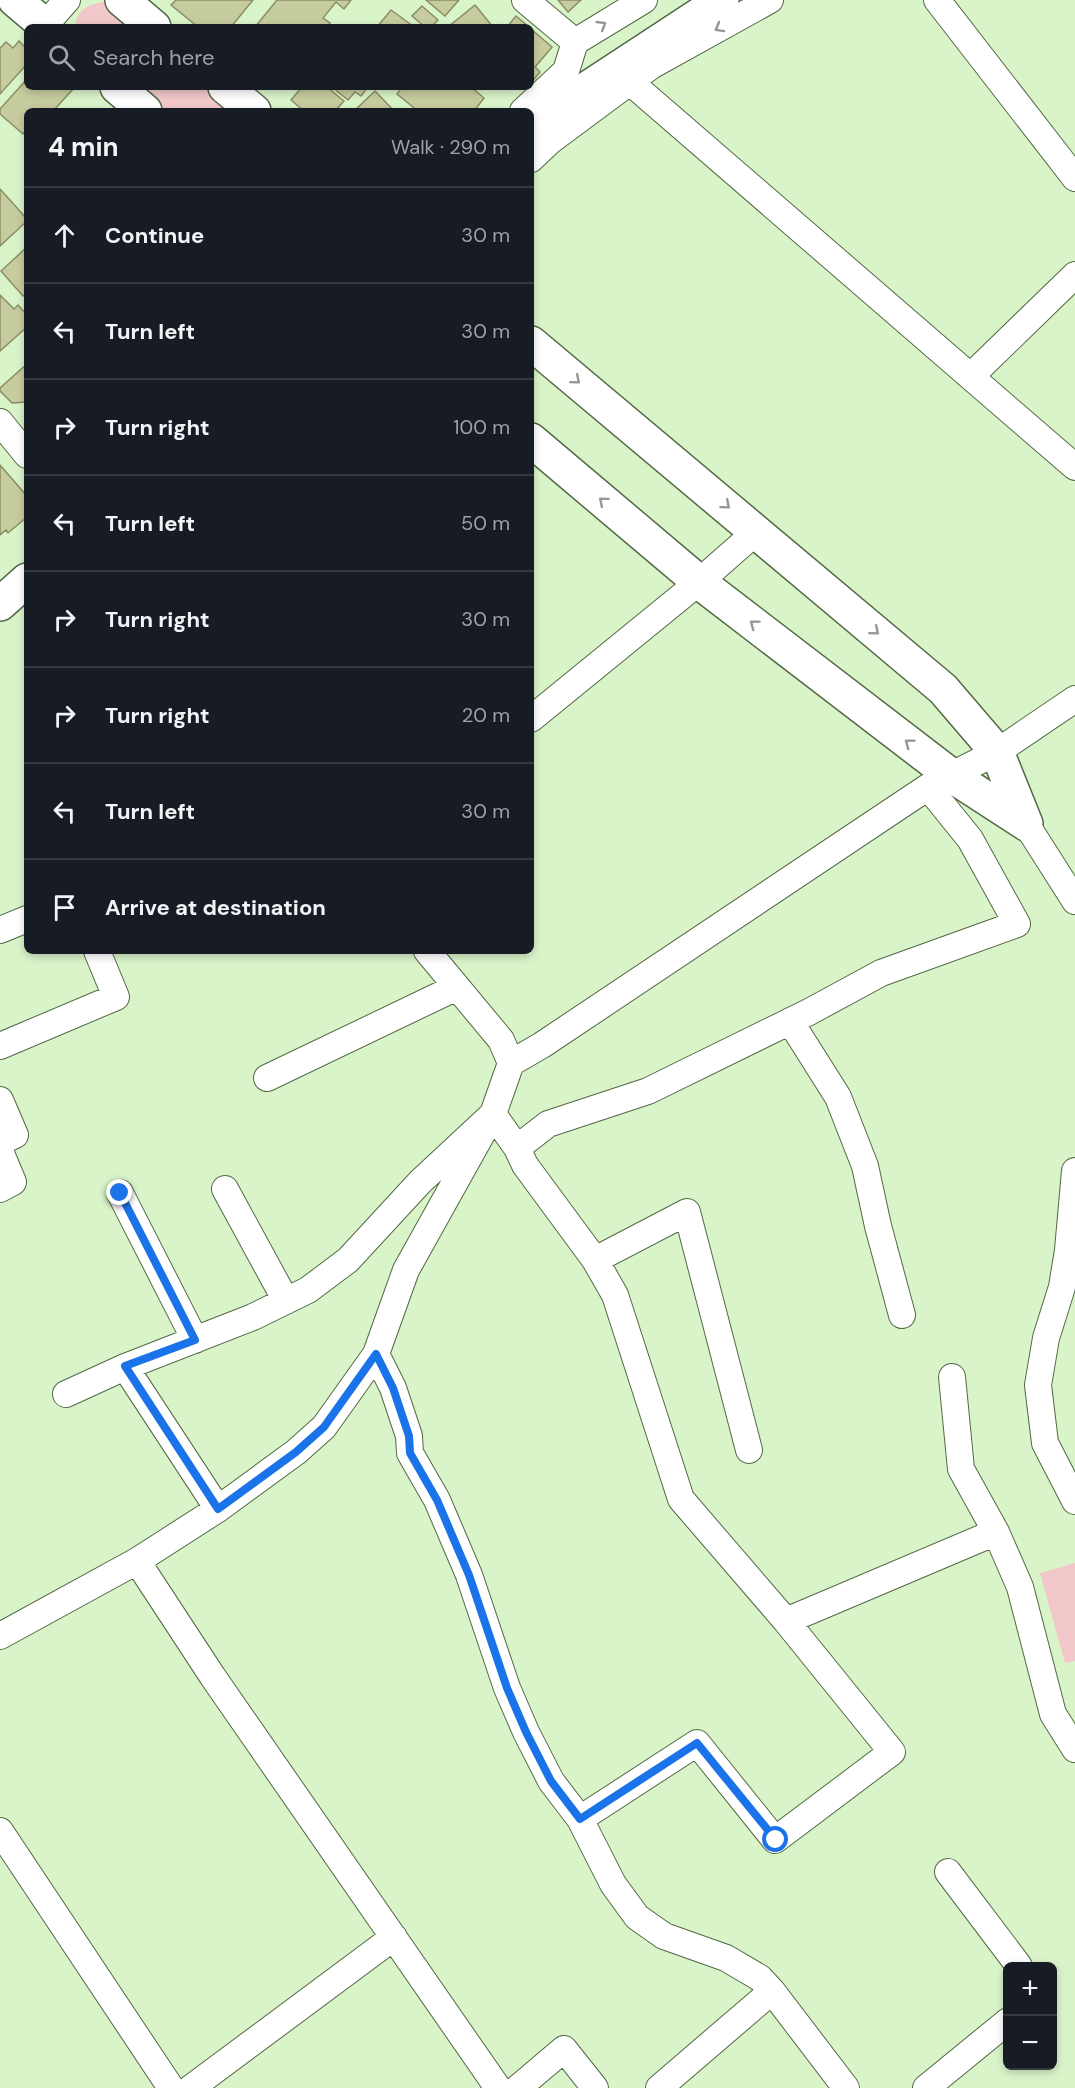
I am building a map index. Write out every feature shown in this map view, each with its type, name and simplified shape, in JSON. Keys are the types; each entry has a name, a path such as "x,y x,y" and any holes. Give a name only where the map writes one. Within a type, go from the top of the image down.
{"street":[{"path":"15,0 44,24"},
{"path":"48,24 67,0"},
{"path":"122,0 150,24"},
{"path":"525,0 574,42"},
{"path":"526,108 566,72 574,42 644,0"},
{"path":"534,133 576,95 722,0"},
{"path":"534,156 550,141 651,66 770,0"},
{"path":"937,0 1075,178"},
{"path":"630,82 1075,467"},
{"path":"120,90 142,108"},
{"path":"229,90 250,108"},
{"path":"971,376 1075,275"},
{"path":"534,345 943,689 997,752 1026,824 1075,901"},
{"path":"0,422 24,450"},
{"path":"534,443 940,782 1026,824"},
{"path":"534,717 699,582 757,531"},
{"path":"0,604 24,583"},
{"path":"0,1635 137,1561 218,1509 296,1452 324,1427 376,1354 406,1270 493,1114 511,1063 542,1045 940,782 997,752 1075,699"},
{"path":"517,1148 548,1124 648,1091 881,973 1017,924 940,782"},
{"path":"0,930 24,920"},
{"path":"0,1046 116,997 98,954"},
{"path":"430,954 501,1040 511,1063"},
{"path":"267,1078 457,987"},
{"path":"790,1021 838,1096 865,1166 878,1226 902,1315"},
{"path":"0,1100 15,1135 0,1142"},
{"path":"493,1114 517,1148 525,1165 595,1260 615,1296 681,1500 786,1621 892,1752 776,1840 697,1743 580,1819"},
{"path":"66,1394 125,1366 253,1317 308,1290 348,1260 420,1182 493,1114"},
{"path":"0,1151 14,1182 0,1189"},
{"path":"1075,1171 1068,1250 1062,1287 1046,1338 1038,1385 1045,1443 1075,1501"},
{"path":"225,1189 286,1300"},
{"path":"120,1193 195,1340"},
{"path":"595,1260 687,1212 749,1450"},
{"path":"376,1354 393,1388 409,1436 410,1453 437,1500 469,1575 507,1688 526,1732 551,1781 580,1819 612,1884 637,1917 664,1936 726,1958 760,1978 846,2088"},
{"path":"125,1366 218,1509"},
{"path":"952,1377 961,1469 996,1532 1020,1587 1053,1714 1075,1749"},
{"path":"786,1621 996,1532"},
{"path":"137,1561 213,1677 498,2088"},
{"path":"0,1831 171,2088"},
{"path":"948,1872 1016,1962"},
{"path":"190,2088 394,1937"},
{"path":"659,2088 772,1991"},
{"path":"926,2088 1003,2025"},
{"path":"518,2088 564,2049 595,2088"}],"shaded area":[{"path":"105,2 131,24 76,24 81,12 94,4"},
{"path":"139,90 209,90 230,108 160,108"},
{"path":"1075,1563 1075,1661 1065,1663 1040,1573"}],"building":[{"path":"176,0 253,0 233,24 194,24 171,5"},
{"path":"277,0 351,0 344,9 336,2 323,18 329,24 257,24"},
{"path":"426,0 459,0 445,16"},
{"path":"558,0 581,0 568,12"},
{"path":"475,5 491,24 452,24"},
{"path":"422,6 438,20 434,24 421,24 412,16"},
{"path":"391,10 410,24 379,24"},
{"path":"516,16 525,24 509,24"},
{"path":"534,32 552,47 535,67 540,72 534,79"},
{"path":"19,41 24,46 24,67 0,94 0,48 6,42 13,48"},
{"path":"24,82 24,90 72,90 56,108 24,108 23,134 0,114 0,109"},
{"path":"299,90 331,90 344,101 338,108 300,108 291,100"},
{"path":"336,90 366,90 361,96 355,92 348,100"},
{"path":"400,90 475,90 484,98 476,108 414,108 397,94"},
{"path":"375,91 391,108 357,108"},
{"path":"0,189 24,216 24,224 0,246"},
{"path":"24,250 24,295 23,296 1,271"},
{"path":"0,295 14,309 18,305 24,312 24,330 0,351"},
{"path":"24,367 24,402 12,403 0,391 0,388"},
{"path":"0,465 24,493 24,520 8,533 6,530 0,535"}],"route":[{"path":"120,1193 195,1340 125,1366 218,1509 296,1452 324,1427 376,1354 393,1388 409,1436 410,1453 437,1500 469,1575 507,1688 526,1732 551,1781 580,1819 697,1743 776,1840"}]}
